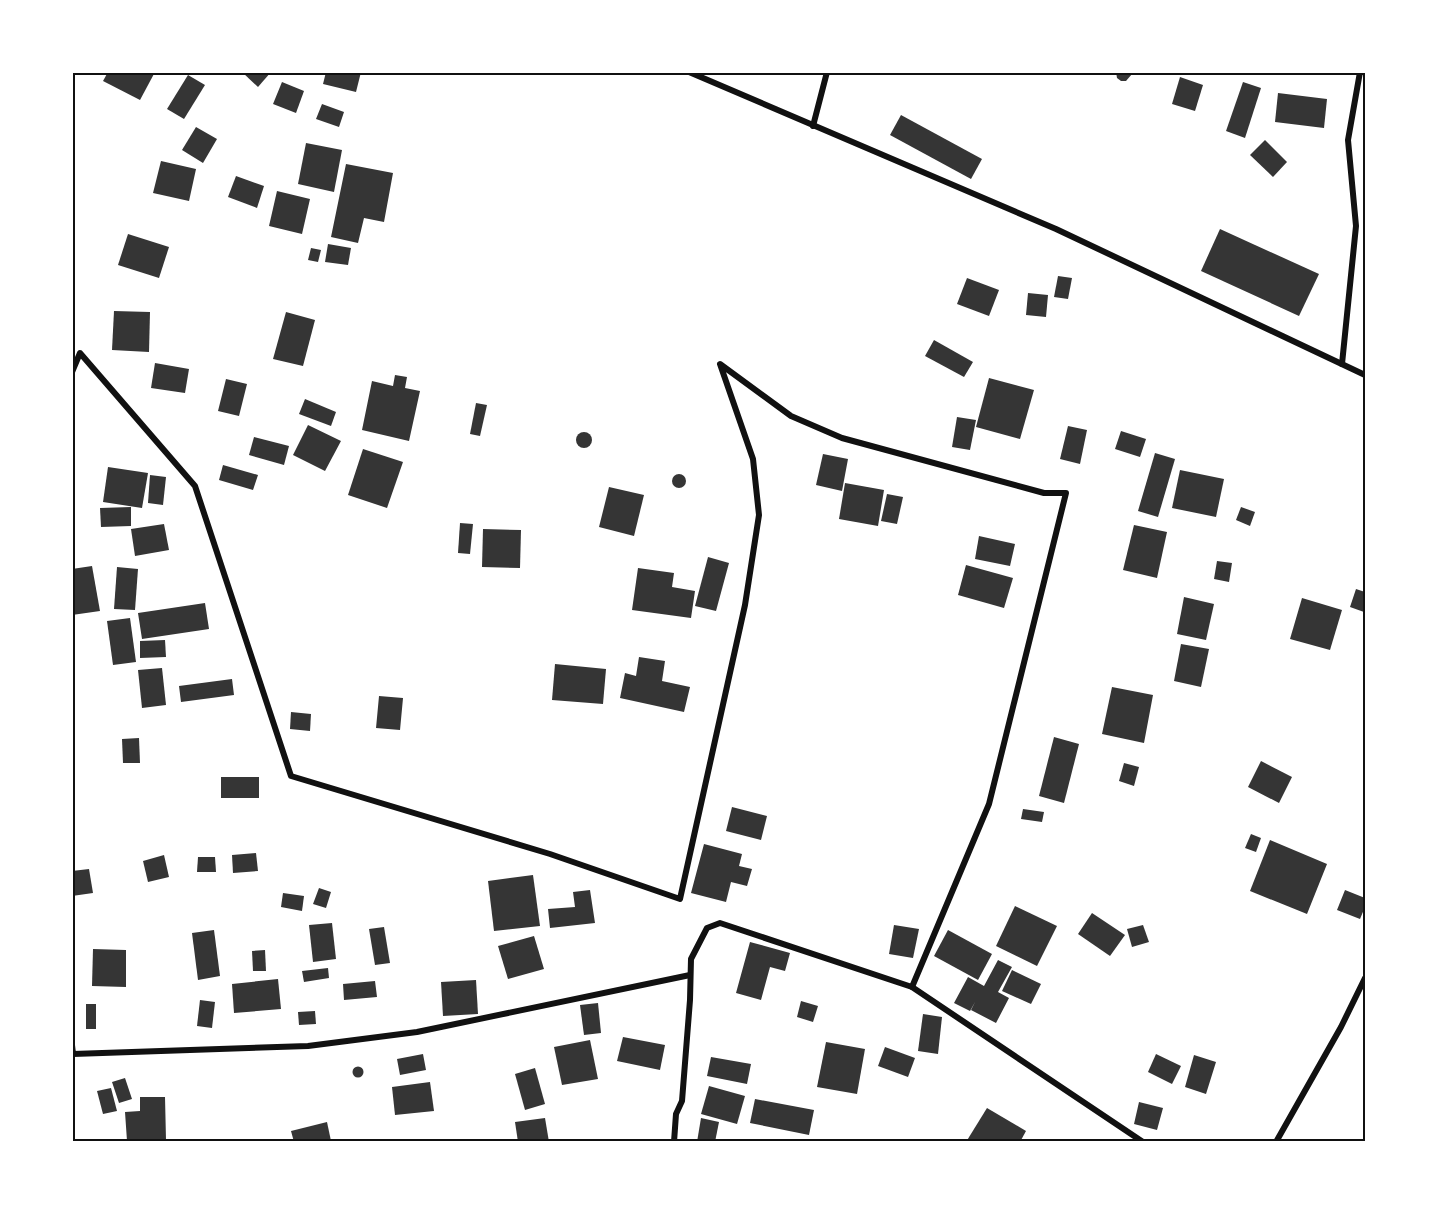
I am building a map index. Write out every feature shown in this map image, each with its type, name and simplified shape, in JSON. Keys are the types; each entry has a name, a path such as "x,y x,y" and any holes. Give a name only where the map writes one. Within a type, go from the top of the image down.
{"street":[{"path":"688,72 1056,229 1365,375"},
{"path":"813,126 827,72"},
{"path":"1342,364 1356,226 1348,140 1360,72"},
{"path":"72,372 80,353 195,486 291,776 550,854 680,899 745,605 759,515 753,459 720,364 791,416 842,438 1044,493 1066,493 989,804 912,987"},
{"path":"674,1142 676,1114 682,1101 690,959 707,928 720,923 912,987 1143,1142"},
{"path":"72,1045 73,1054 308,1046 417,1032 690,975"},
{"path":"1276,1142 1341,1027 1365,978"}],"building":[{"path":"108,72 155,72 140,100 103,81"},
{"path":"242,72 271,72 258,87"},
{"path":"326,72 361,72 356,92 323,84"},
{"path":"1116,72 1132,72 1132,74 1126,81 1121,81 1117,78"},
{"path":"188,75 205,85 184,119 167,109"},
{"path":"1180,77 1203,85 1195,111 1172,104"},
{"path":"282,82 304,91 296,113 273,104"},
{"path":"1243,82 1261,88 1245,138 1226,131"},
{"path":"1278,93 1327,99 1324,128 1275,122"},
{"path":"322,104 344,112 339,127 316,119"},
{"path":"901,115 982,159 971,179 890,135"},
{"path":"196,127 217,139 203,163 182,150"},
{"path":"1265,140 1287,162 1273,177 1250,155"},
{"path":"306,143 342,150 334,192 298,184"},
{"path":"161,161 196,169 189,201 153,193"},
{"path":"346,164 393,173 384,222 364,218 358,243 331,237"},
{"path":"236,176 264,186 257,208 228,197"},
{"path":"277,191 310,199 302,234 269,226"},
{"path":"1220,229 1319,274 1299,316 1201,271"},
{"path":"128,234 169,247 159,278 118,265"},
{"path":"328,244 351,248 348,265 325,262"},
{"path":"311,248 321,250 318,262 308,260"},
{"path":"1058,276 1072,278 1068,299 1054,297"},
{"path":"967,278 999,290 989,316 957,304"},
{"path":"1028,293 1048,295 1046,317 1026,315"},
{"path":"114,311 150,312 149,352 112,350"},
{"path":"286,312 315,320 303,366 273,359"},
{"path":"934,340 973,362 964,377 925,356"},
{"path":"155,363 189,369 185,393 151,388"},
{"path":"395,375 407,377 405,388 420,391 409,441 362,430 372,381 393,386"},
{"path":"989,378 1034,390 1020,439 976,427"},
{"path":"226,379 247,384 239,416 218,411"},
{"path":"305,399 336,412 331,426 299,414"},
{"path":"476,403 487,405 480,436 470,434"},
{"path":"957,417 976,420 970,450 952,447"},
{"path":"308,425 341,441 325,471 293,455"},
{"path":"1068,426 1087,430 1080,464 1060,459"},
{"path":"1121,431 1146,439 1140,457 1115,449"},
{"path":"584,432 592,440 584,448 576,440"},
{"path":"254,437 289,446 284,465 249,455"},
{"path":"363,449 403,462 387,508 348,495"},
{"path":"1155,453 1175,459 1158,517 1138,511"},
{"path":"823,454 848,459 842,491 816,485"},
{"path":"223,465 258,475 253,490 219,480"},
{"path":"108,467 148,473 142,508 103,502"},
{"path":"1180,470 1224,479 1216,517 1172,508"},
{"path":"679,474 684,476 686,481 684,486 679,488 674,486 672,481 674,476"},
{"path":"150,475 166,477 163,505 148,503"},
{"path":"845,483 884,490 878,526 839,519"},
{"path":"609,487 644,495 634,536 599,527"},
{"path":"887,494 903,497 897,524 881,521"},
{"path":"131,507 131,526 101,527 100,508"},
{"path":"1241,507 1255,512 1250,526 1236,520"},
{"path":"460,523 473,524 470,554 458,553"},
{"path":"164,524 169,550 135,556 131,529"},
{"path":"1134,525 1167,532 1157,578 1123,570"},
{"path":"483,529 521,530 520,568 482,567"},
{"path":"979,536 1015,544 1010,566 975,559"},
{"path":"708,557 729,563 716,611 695,606"},
{"path":"1217,561 1232,563 1229,582 1214,579"},
{"path":"966,565 1013,578 1004,608 958,595"},
{"path":"92,566 100,611 72,615 72,569"},
{"path":"117,567 138,569 135,610 114,609"},
{"path":"638,568 674,573 672,587 695,591 691,618 632,610"},
{"path":"1356,589 1365,592 1364,612 1350,607"},
{"path":"1184,597 1214,604 1206,640 1177,634"},
{"path":"1302,598 1342,610 1330,650 1290,639"},
{"path":"205,603 209,629 142,639 138,613"},
{"path":"130,618 136,662 113,665 107,621"},
{"path":"165,640 166,657 140,658 140,641"},
{"path":"1181,644 1209,649 1201,687 1174,681"},
{"path":"639,657 665,661 662,681 690,687 684,712 620,698 625,673 636,676"},
{"path":"555,664 606,669 603,704 552,700"},
{"path":"162,668 166,705 142,708 138,670"},
{"path":"232,679 234,695 181,702 179,686"},
{"path":"1112,687 1153,695 1144,743 1102,734"},
{"path":"379,696 403,698 400,730 376,728"},
{"path":"291,712 311,714 310,731 290,729"},
{"path":"1054,737 1079,744 1064,803 1039,796"},
{"path":"139,738 140,763 123,763 122,739"},
{"path":"1261,761 1292,777 1279,803 1248,787"},
{"path":"1124,763 1139,767 1134,786 1119,781"},
{"path":"221,777 259,777 259,798 221,798"},
{"path":"732,807 767,816 761,840 726,831"},
{"path":"1023,809 1044,812 1042,822 1021,819"},
{"path":"1251,834 1261,838 1256,852 1245,848"},
{"path":"1270,840 1327,864 1307,914 1250,891"},
{"path":"704,844 742,854 739,866 752,869 747,886 731,882 726,902 691,893"},
{"path":"256,853 258,871 233,873 232,855"},
{"path":"164,855 169,877 148,882 143,861"},
{"path":"198,857 215,857 216,872 197,872"},
{"path":"89,869 93,893 72,896 72,871"},
{"path":"533,875 540,926 494,931 488,881"},
{"path":"319,888 331,892 326,908 313,904"},
{"path":"590,890 595,923 550,928 548,909 575,907 573,892"},
{"path":"1345,890 1365,898 1365,907 1360,919 1337,910"},
{"path":"283,893 304,896 302,911 281,907"},
{"path":"1015,906 1057,926 1037,966 996,946"},
{"path":"1092,913 1125,935 1110,956 1078,934"},
{"path":"332,923 336,959 313,962 309,925"},
{"path":"894,925 919,929 913,958 889,954"},
{"path":"1143,925 1149,942 1132,947 1127,929"},
{"path":"384,927 390,963 375,965 369,929"},
{"path":"214,930 220,976 198,980 192,933"},
{"path":"948,930 992,954 978,980 934,956"},
{"path":"534,936 544,969 508,979 498,946"},
{"path":"750,942 790,953 785,971 770,967 761,1000 736,993"},
{"path":"93,949 126,950 126,987 92,986"},
{"path":"265,950 266,971 253,971 252,951"},
{"path":"998,960 1012,967 998,992 1009,998 996,1023 971,1010 975,1002 970,1011 954,1003 968,977 984,986"},
{"path":"328,968 329,978 304,982 302,971"},
{"path":"1012,970 1041,984 1031,1004 1002,991"},
{"path":"278,979 281,1009 234,1013 232,984"},
{"path":"476,980 478,1014 443,1016 441,982"},
{"path":"375,981 377,997 344,1000 343,984"},
{"path":"200,1000 215,1002 212,1028 197,1026"},
{"path":"801,1001 818,1006 813,1022 797,1017"},
{"path":"598,1003 601,1033 584,1035 580,1005"},
{"path":"86,1004 96,1004 96,1029 86,1029"},
{"path":"315,1011 316,1024 299,1025 298,1012"},
{"path":"923,1014 942,1017 938,1054 918,1051"},
{"path":"623,1037 665,1045 660,1070 617,1061"},
{"path":"590,1040 598,1079 562,1085 554,1047"},
{"path":"826,1042 865,1049 857,1094 817,1087"},
{"path":"885,1047 915,1058 908,1077 878,1066"},
{"path":"423,1054 426,1070 400,1075 397,1059"},
{"path":"1156,1054 1181,1066 1172,1084 1148,1072"},
{"path":"1194,1055 1216,1062 1206,1094 1185,1087"},
{"path":"711,1057 751,1064 747,1084 707,1076"},
{"path":"358,1066 364,1072 358,1078 352,1072"},
{"path":"535,1068 545,1104 525,1110 515,1074"},
{"path":"125,1078 132,1099 119,1103 112,1082"},
{"path":"430,1082 434,1111 395,1115 392,1087"},
{"path":"709,1086 745,1096 737,1124 701,1114"},
{"path":"111,1088 117,1111 103,1114 97,1091"},
{"path":"140,1097 165,1097 166,1140 127,1141 125,1112 140,1111"},
{"path":"755,1099 814,1110 809,1135 750,1123"},
{"path":"1139,1102 1163,1108 1157,1130 1134,1124"},
{"path":"987,1108 1026,1131 1020,1142 966,1142"},
{"path":"545,1118 549,1142 518,1142 515,1122"},
{"path":"701,1118 719,1122 715,1142 697,1142"},
{"path":"327,1122 331,1141 294,1142 291,1131"}]}
